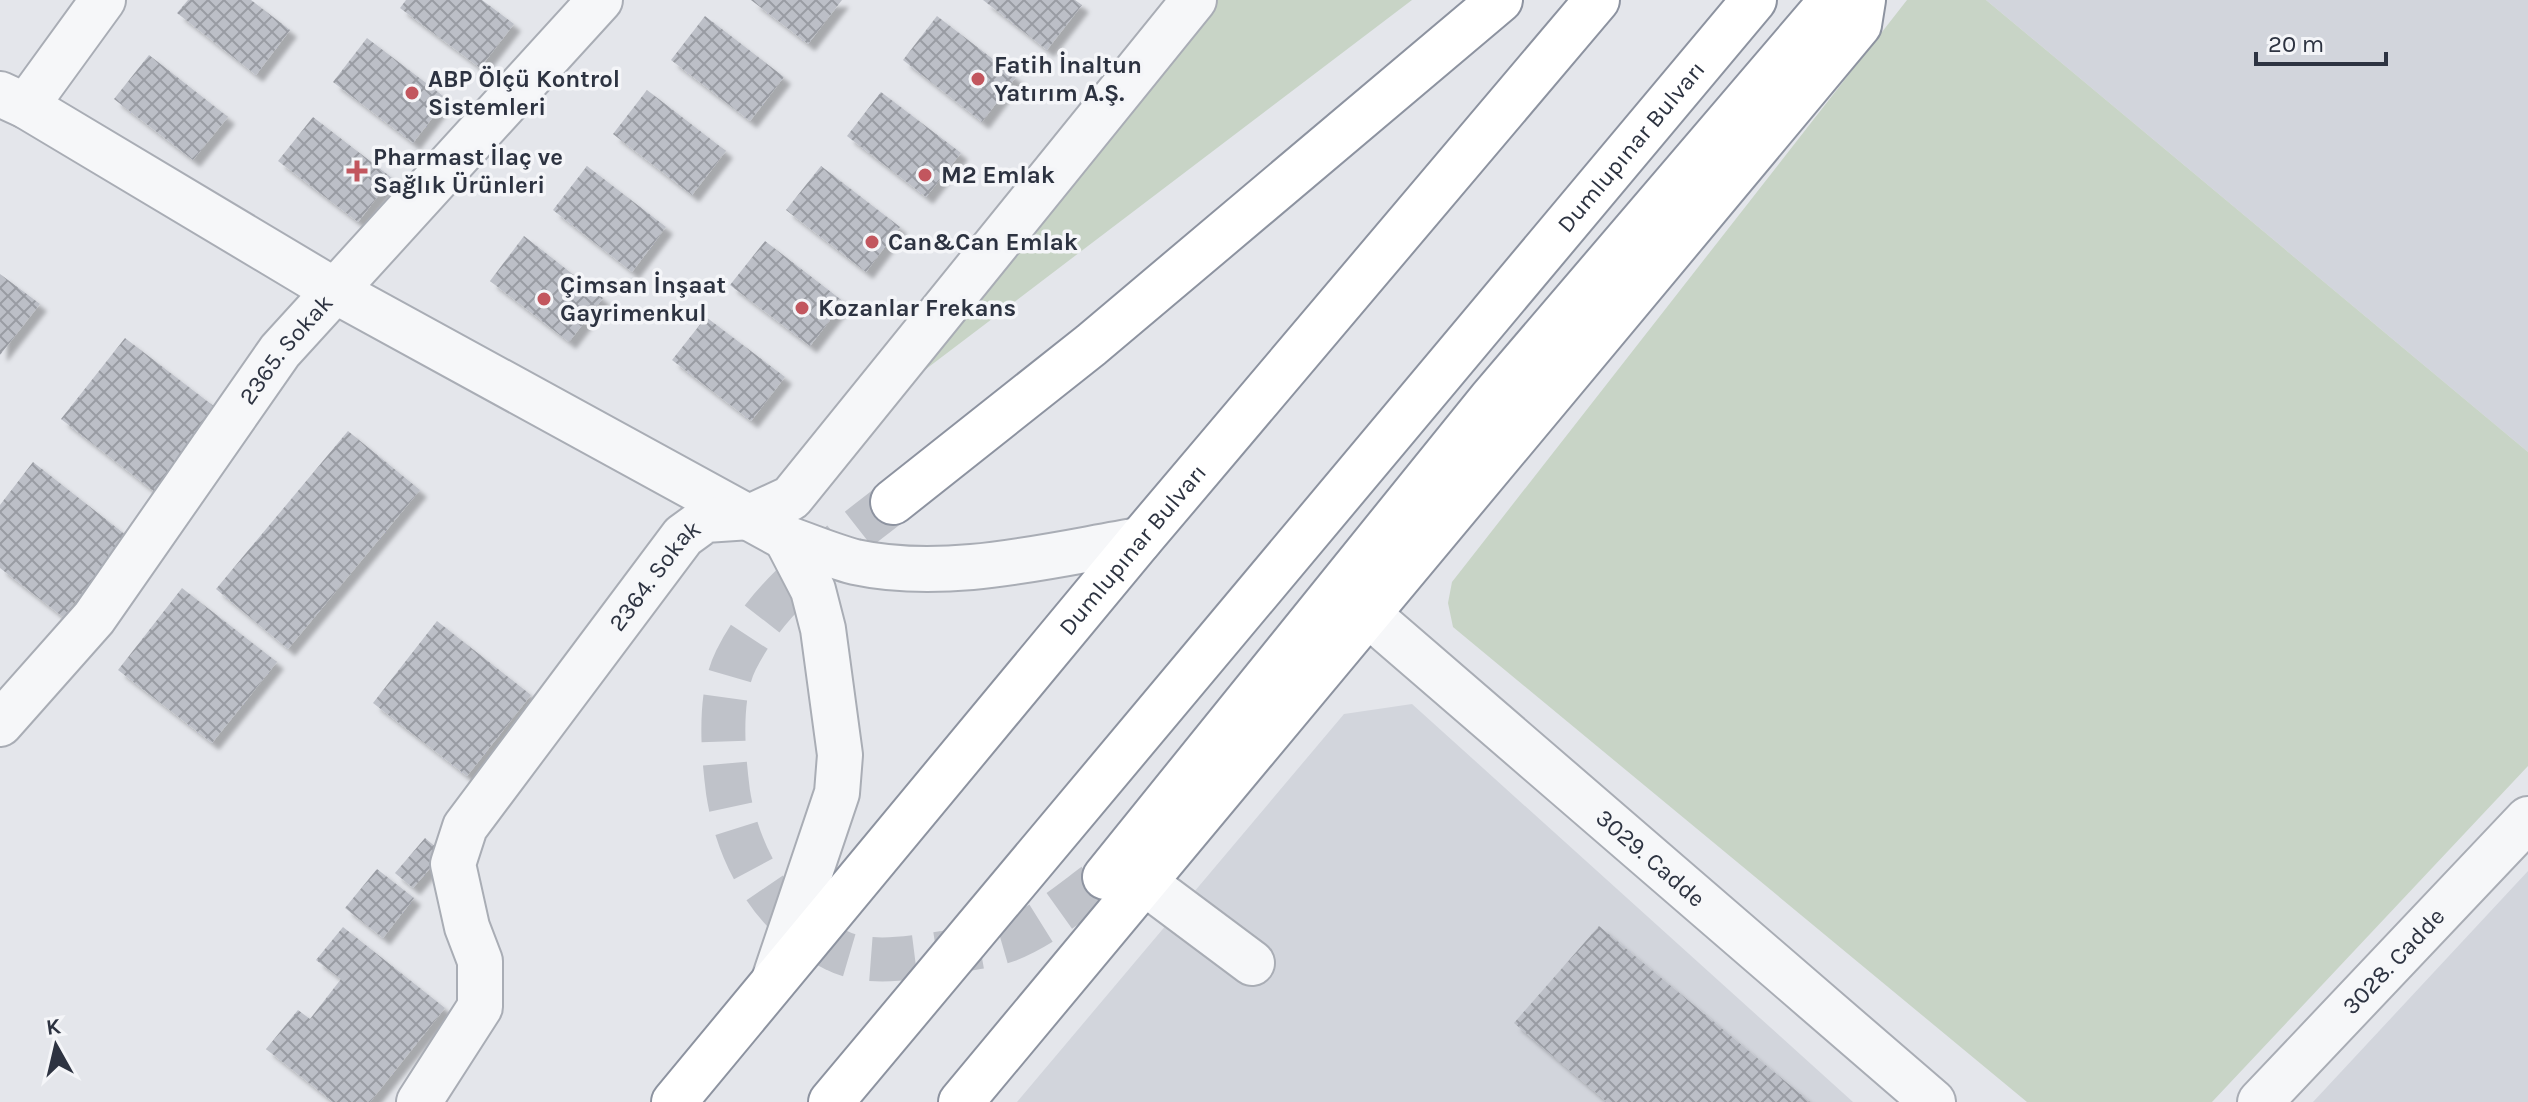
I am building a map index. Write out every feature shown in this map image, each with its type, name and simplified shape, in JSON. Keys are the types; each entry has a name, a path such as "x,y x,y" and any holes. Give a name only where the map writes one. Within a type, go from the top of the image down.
{"highway":[{"path":"893,502 1091,345 1500,0"},
{"name":"Dumlupınar Bulvarı","path":"674,1102 1140,540 1597,0"},
{"name":"Dumlupınar Bulvarı","path":"831,1102 1754,0"},
{"path":"961,1102 1125,880 1491,399 1832,0"},
{"path":"1125,880 1369,615 1859,25 1863,0"}],"street":[{"path":"103,0 13,100 337,292 768,528 855,562 926,569 1021,560 1140,540"},
{"name":"2365. Sokak","path":"0,724 94,618 280,351 600,0"},
{"name":"2364. Sokak","path":"419,1102 480,1007 480,961 467,927 453,864 465,827 683,536 705,520 768,528 1194,0"},
{"path":"768,528 813,590 823,629 840,755 837,793 772,984"},
{"name":"3029. Cadde","path":"1369,615 1933,1102"},
{"name":"3028. Cadde","path":"2260,1102 2528,819"},
{"path":"1125,880 1252,963"}],"shaded area":[{"path":"1986,0 2528,0 2528,452"},
{"path":"1412,704 1853,1102 1017,1102 1344,714"},
{"path":"2528,871 2528,1102 2313,1102"}],"green space":[{"path":"1216,0 1412,0 897,391"},
{"path":"1907,0 1986,0 2528,452 2528,766 2212,1102 2027,1102 1453,627 1448,603 1452,582"}],"building":[{"path":"188,0 251,0 290,30 256,75 177,13"},
{"path":"406,0 482,0 514,24 480,68 400,8"},
{"path":"751,0 842,0 808,44"},
{"path":"983,0 1075,0 1082,5 1047,50"},
{"path":"705,16 784,77 750,121 671,60"},
{"path":"937,16 1016,77 982,122 903,60"},
{"path":"367,38 447,99 413,143 333,82"},
{"path":"149,55 228,117 193,160 114,99"},
{"path":"647,90 726,151 692,195 613,134"},
{"path":"881,92 961,153 926,197 847,136"},
{"path":"313,117 392,178 358,222 278,161"},
{"path":"587,166 666,227 632,272 553,210"},
{"path":"821,166 900,227 866,272 786,210"},
{"path":"524,236 603,298 569,342 490,281"},
{"path":"765,241 844,302 810,346 730,285"},
{"path":"0,274 40,304 0,355"},
{"path":"706,317 785,377 751,421 672,360"},
{"path":"125,338 220,411 156,493 61,419"},
{"path":"348,431 420,490 288,649 216,589"},
{"path":"33,462 127,536 63,617 0,568 0,505"},
{"path":"182,588 277,662 212,743 118,670"},
{"path":"437,621 531,695 467,776 373,703"},
{"path":"425,838 443,853 413,888 395,873"},
{"path":"377,869 414,898 383,938 345,908"},
{"path":"1599,926 1810,1102 1607,1102 1514,1023"},
{"path":"343,927 445,1008 370,1102 333,1102 266,1049 298,1010 310,1019 341,979 316,960"}],"tunnel":[{"path":"893,502 785,592 750,636 730,674 723,725 726,777 733,816 750,863 777,904 814,938 848,955 875,959 930,955 1008,940 1046,920 1105,877"}],"place":[{"name":"Fatih İnaltun Yatırım A.Ş.","path":"978,79"},
{"name":"ABP Ölçü Kontrol Sistemleri","path":"412,93"},
{"name":"Pharmast İlaç ve Sağlık Ürünleri","path":"357,171"},
{"name":"M2 Emlak","path":"925,175"},
{"name":"Can&Can Emlak","path":"872,242"},
{"name":"Çimsan İnşaat Gayrimenkul","path":"544,299"},
{"name":"Kozanlar Frekans","path":"802,308"}]}
